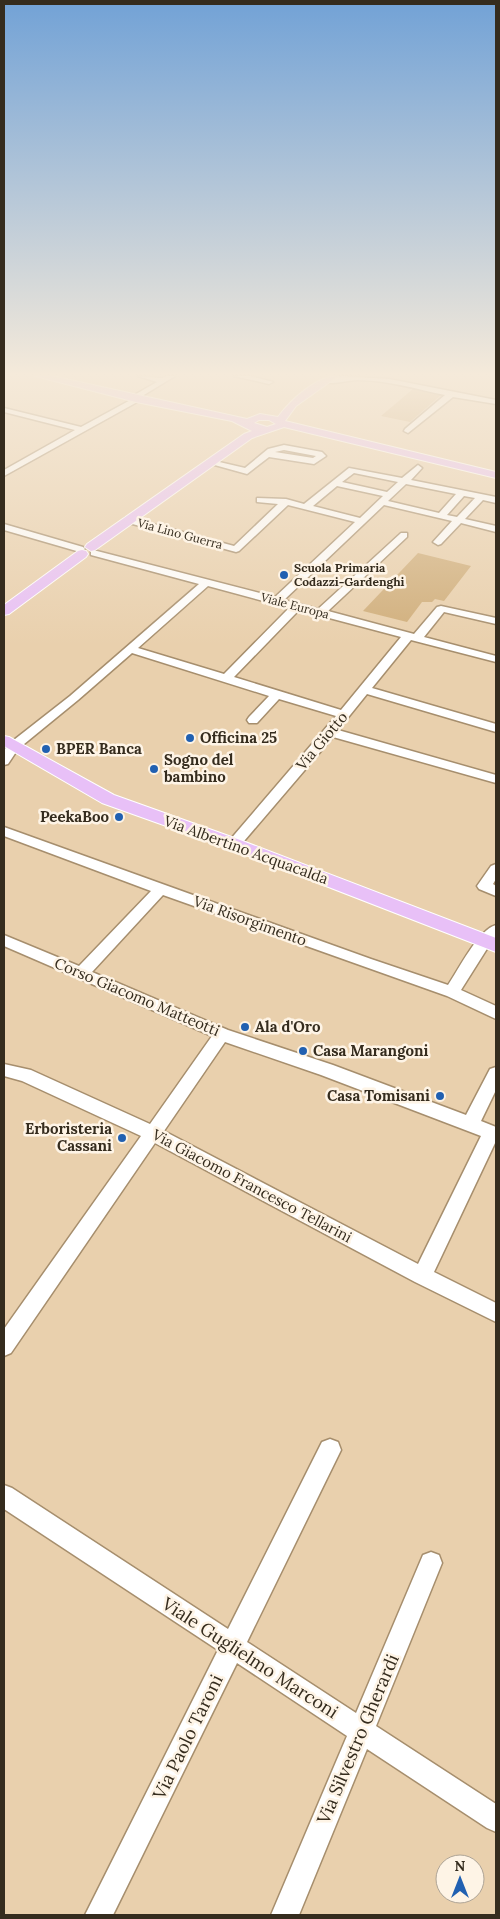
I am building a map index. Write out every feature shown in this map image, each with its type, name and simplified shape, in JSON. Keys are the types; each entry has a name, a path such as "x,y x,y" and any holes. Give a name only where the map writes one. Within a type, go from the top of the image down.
{"main road":[{"path":"4,610 87,551 199,466"},
{"path":"454,466 496,475"},
{"name":"Via Albertino Acquacalda","path":"9,743 108,799 493,938"}],"street":[{"path":"4,473 17,466"},
{"path":"222,466 247,471 253,466"},
{"path":"277,601 418,468"},
{"path":"306,507 352,470 496,500"},
{"path":"335,483 390,495"},
{"path":"441,516 462,493"},
{"path":"438,542 481,497"},
{"path":"260,500 286,502 361,520"},
{"name":"Via Lino Guerra","path":"128,520 236,549 286,502"},
{"path":"382,502 496,529"},
{"name":"Viale Europa","path":"4,527 87,551 496,659"},
{"path":"320,612 404,535"},
{"path":"4,761 9,743 74,698 207,582"},
{"path":"226,679 297,606"},
{"name":"Via Giotto","path":"234,844 365,690 413,636 441,610 444,609 496,621"},
{"path":"130,649 344,715"},
{"path":"365,690 496,728"},
{"path":"253,720 277,694"},
{"path":"330,732 496,779"},
{"name":"Via Risorgimento","path":"4,831 44,848 452,992 496,1013"},
{"path":"496,869 484,886 496,891"},
{"path":"82,973 161,889"},
{"path":"452,992 493,938"},
{"name":"Corso Giacomo Matteotti","path":"4,940 222,1034 471,1123 494,1133"},
{"path":"4,1346 70,1247 154,1134 222,1034"},
{"name":"Via Giacomo Francesco Tellarini","path":"4,1070 25,1076 154,1134 422,1276 496,1313"},
{"path":"471,1123 496,1074"},
{"path":"422,1276 494,1133"},
{"name":"Via Paolo Taroni","path":"99,1915 330,1450"},
{"name":"Viale Guglielmo Marconi","path":"4,1496 496,1819"},
{"name":"Via Silvestro Gherardi","path":"285,1915 431,1563"}],"shaded area":[{"path":"418,553 471,566 444,601 435,599 432,602 422,602 407,622 363,611"}],"place":[{"name":"Scuola Primaria Codazzi-Gardenghi","path":"284,575"},
{"name":"Officina 25","path":"190,738"},
{"name":"BPER Banca","path":"46,749"},
{"name":"Sogno del bambino","path":"154,769"},
{"name":"PeekaBoo","path":"119,817"},
{"name":"Ala d'Oro","path":"245,1027"},
{"name":"Casa Marangoni","path":"303,1051"},
{"name":"Casa Tomisani","path":"440,1096"},
{"name":"Erboristeria Cassani","path":"122,1138"}]}
